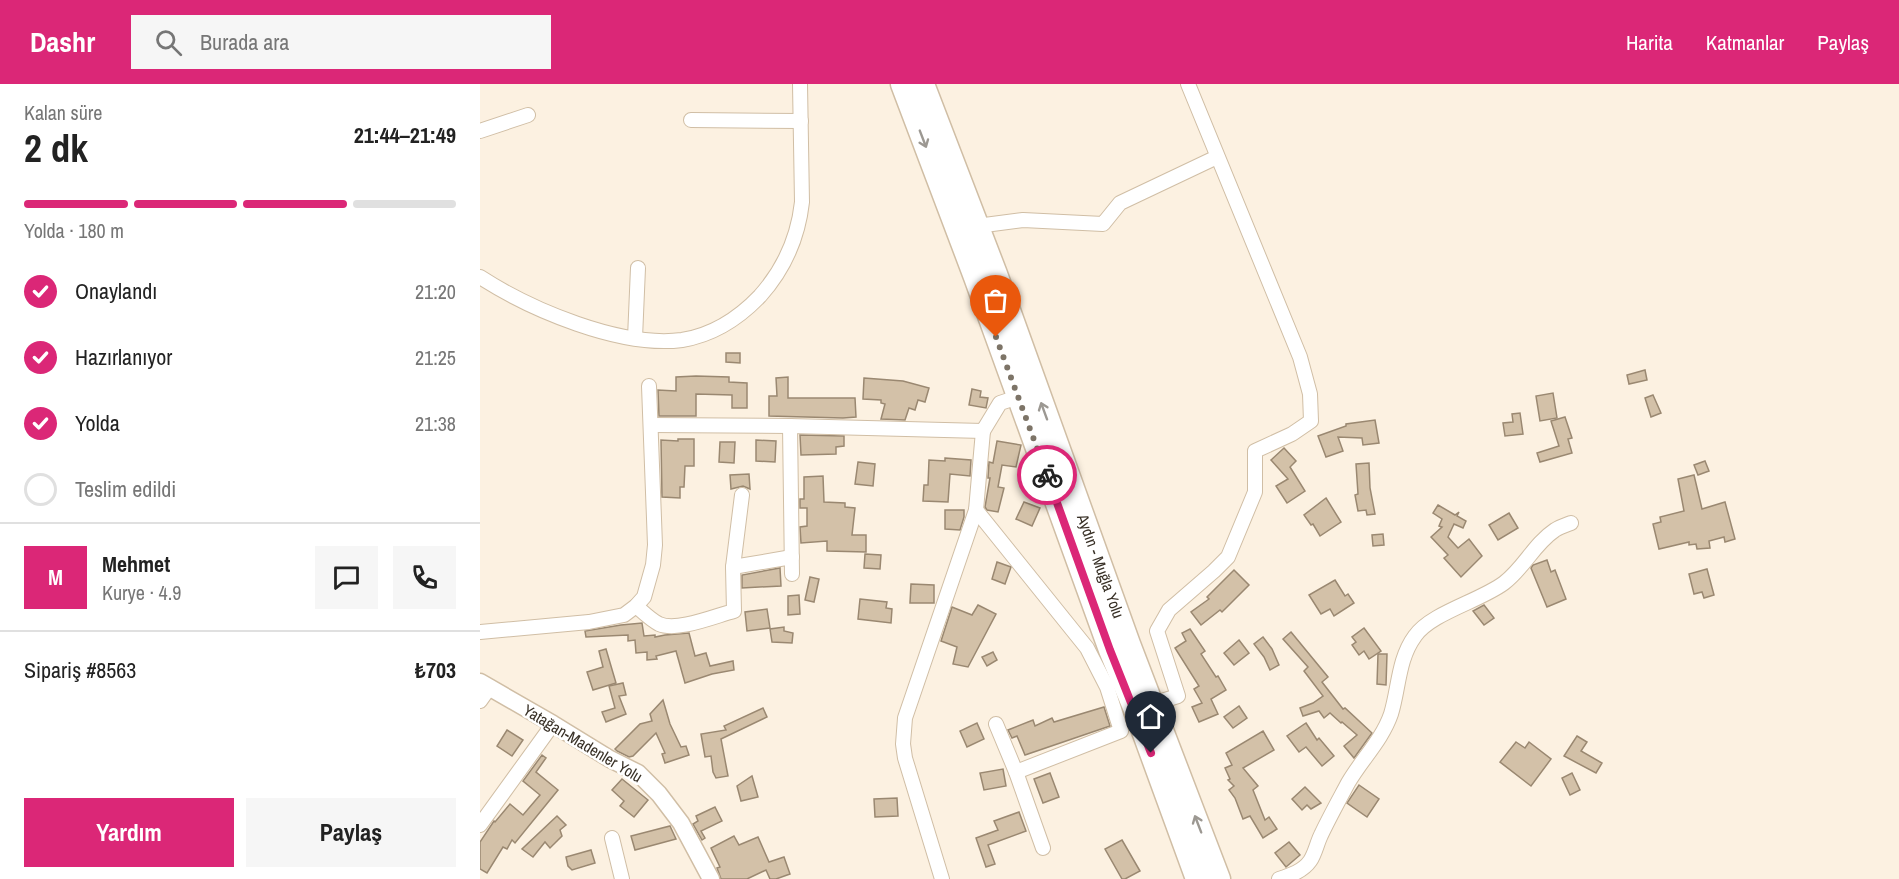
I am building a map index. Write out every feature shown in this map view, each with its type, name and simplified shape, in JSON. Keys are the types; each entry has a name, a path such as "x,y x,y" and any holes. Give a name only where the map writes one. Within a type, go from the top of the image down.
{"highway":[{"name":"Aydın - Muğla Yolu","path":"902,84 975,277 1110,650 1136,712 1197,879"},
{"name":"Aydın - Muğla Yolu","path":"923,84 1219,879"}],"street":[{"path":"480,277 523,303 555,316 635,338 662,341 683,340 717,330 732,321 771,284 794,244 802,202 800,84"},
{"path":"1152,704 1178,696 1157,631 1169,610 1228,558 1255,492 1255,451 1292,434 1311,421 1310,394 1300,357 1188,84"},
{"path":"480,131 528,115"},
{"path":"691,120 801,121"},
{"path":"977,226 1023,220 1103,224 1120,203 1217,158"},
{"path":"635,338 638,268"},
{"path":"480,632 590,622 624,615 644,597 653,565 655,545 649,386"},
{"path":"942,879 905,758 903,732 905,718 975,510 983,431 1000,403 1018,397"},
{"path":"651,425 983,431"},
{"path":"790,426 792,574"},
{"path":"636,606 659,624 668,626 679,626 734,611 733,567 742,495"},
{"path":"975,510 1087,648 1107,687 1121,731 1016,772"},
{"path":"1279,879 1300,870 1310,860 1327,821 1349,782 1363,758 1383,732 1391,712 1402,662 1416,634 1427,624 1485,595 1505,582 1544,539 1555,530 1571,523"},
{"path":"733,567 792,557"},
{"path":"480,701 485,685"},
{"name":"Yatağan-Madenler Yolu","path":"485,685 610,759 638,773 659,794 681,823 711,879"},
{"path":"480,825 554,724"},
{"path":"996,724 1043,848"},
{"path":"612,838 622,879"}],"building":[{"path":"726,353 740,353 740,363 726,362"},
{"path":"1645,370 1647,380 1629,384 1627,375"},
{"path":"676,377 729,377 729,382 747,383 747,408 732,408 732,395 696,394 696,416 659,416 658,390 676,391"},
{"path":"788,377 788,398 855,398 856,417 769,416 769,396 777,396 776,378"},
{"path":"864,378 903,381 929,388 925,402 918,400 915,410 909,408 905,420 881,419 885,404 881,403 881,400 863,399"},
{"path":"972,389 981,391 980,397 988,398 986,408 969,405"},
{"path":"1553,393 1557,418 1540,421 1536,396"},
{"path":"1653,395 1661,413 1651,417 1645,398"},
{"path":"1520,413 1523,434 1505,436 1503,423 1513,422 1512,414"},
{"path":"1565,417 1572,438 1568,439 1572,453 1540,462 1537,453 1559,446 1551,421"},
{"path":"1375,420 1379,443 1363,445 1362,438 1338,437 1343,451 1326,457 1318,436 1346,426 1346,424"},
{"path":"800,435 844,436 844,446 836,447 836,454 801,455"},
{"path":"678,439 694,439 694,466 685,466 684,487 680,487 680,498 662,497 661,440 678,441"},
{"path":"756,440 776,441 775,462 756,461"},
{"path":"997,441 1021,445 1016,467 1002,465 998,487 1004,488 998,512 987,510 985,507 990,478 988,478 989,462 993,463"},
{"path":"720,442 735,442 734,463 719,462"},
{"path":"1284,448 1296,461 1290,467 1305,491 1287,503 1276,486 1288,479 1271,460"},
{"path":"945,458 971,460 970,476 950,474 948,502 923,501 924,485 928,485 929,460 945,461"},
{"path":"1705,461 1709,471 1698,475 1694,465"},
{"path":"858,462 875,464 873,486 855,484"},
{"path":"1369,463 1370,488 1375,514 1367,515 1366,510 1358,511 1355,495 1358,494 1356,464"},
{"path":"749,474 750,489 743,486 731,489 730,475"},
{"path":"1694,475 1702,509 1725,502 1735,539 1725,542 1724,537 1709,541 1710,548 1697,549 1696,544 1689,545 1689,542 1659,549 1653,524 1661,522 1660,517 1684,511 1678,479"},
{"path":"823,476 824,502 845,503 845,507 855,508 852,535 866,535 866,552 827,551 827,541 801,543 800,527 807,526 807,508 800,508 800,499 804,499 804,477"},
{"path":"1326,498 1341,522 1320,536 1304,515"},
{"path":"1024,502 1040,508 1032,526 1016,519"},
{"path":"1438,505 1455,515 1459,512 1457,516 1466,521 1463,528 1454,524 1448,537 1458,548 1469,539 1482,556 1461,577 1444,558 1448,555 1431,537 1442,527 1439,526 1442,519 1433,513"},
{"path":"945,510 964,510 960,530 945,529"},
{"path":"1509,513 1518,528 1498,540 1489,525"},
{"path":"1383,534 1384,545 1373,546 1372,535"},
{"path":"865,554 881,555 880,569 864,568"},
{"path":"1547,560 1551,572 1555,570 1566,599 1547,607 1531,568"},
{"path":"997,562 1011,567 1005,584 992,579"},
{"path":"780,568 781,586 742,588 742,575"},
{"path":"1707,569 1714,595 1704,598 1702,592 1694,594 1689,574"},
{"path":"1234,570 1249,585 1222,612 1220,610 1201,625 1191,612 1209,599 1207,597"},
{"path":"810,577 819,579 814,602 805,600"},
{"path":"1335,580 1345,596 1348,594 1354,603 1334,616 1330,609 1321,614 1309,595"},
{"path":"911,584 934,585 934,603 910,603"},
{"path":"799,595 800,614 788,615 788,596"},
{"path":"860,599 887,602 886,608 892,609 891,623 858,619"},
{"path":"978,605 996,614 968,667 953,664 957,647 941,641 952,607 972,615"},
{"path":"1484,605 1494,618 1484,625 1473,611"},
{"path":"767,609 770,628 747,631 745,612"},
{"path":"642,623 644,636 689,633 695,656 706,653 710,666 733,661 734,670 685,683 676,651 656,656 657,659 647,660 647,652 636,653 635,640 628,641 628,635 586,637 585,631"},
{"path":"784,627 784,631 793,633 792,643 772,642 770,629"},
{"path":"1364,628 1381,651 1369,659 1364,651 1359,655 1352,645 1356,642 1352,637"},
{"path":"1190,629 1205,651 1201,654 1226,690 1211,699 1218,714 1199,722 1192,707 1202,703 1194,689 1199,686 1175,648 1186,641 1182,633"},
{"path":"1291,632 1328,677 1322,682 1343,709 1345,708 1372,733 1354,758 1344,746 1357,735 1342,722 1330,713 1324,718 1319,711 1303,716 1300,708 1323,696 1304,671 1308,667 1283,639"},
{"path":"1263,637 1272,649 1279,665 1270,670 1254,644"},
{"path":"1239,640 1249,653 1234,665 1224,653"},
{"path":"606,649 616,683 593,690 587,672 603,667 599,651"},
{"path":"993,652 997,660 987,666 982,657"},
{"path":"1378,654 1387,654 1386,685 1377,684"},
{"path":"623,683 626,695 619,696 626,714 606,722 602,712 615,708 609,686"},
{"path":"663,700 670,724 681,747 686,746 689,755 665,763 662,754 665,753 656,733 633,756 629,757 617,751 615,749 640,724 652,721 650,714"},
{"path":"1239,706 1247,718 1233,728 1224,717"},
{"path":"1104,707 1110,726 1025,755 1017,736 1012,738 1008,730 1033,720 1035,726 1052,718 1054,722"},
{"path":"763,708 767,717 721,739 728,776 716,778 711,756 705,757 701,734 726,730 724,726"},
{"path":"977,723 984,739 967,747 960,731"},
{"path":"1306,723 1317,740 1319,738 1334,756 1322,766 1306,747 1299,752 1287,736"},
{"path":"507,730 523,740 512,756 497,746"},
{"path":"1263,731 1274,750 1243,768 1258,786 1253,790 1265,820 1269,817 1277,829 1263,838 1250,816 1243,819 1235,798 1229,790 1234,786 1228,780 1230,779 1225,768 1232,765 1226,753"},
{"path":"1577,736 1587,742 1581,751 1602,763 1596,773 1564,756"},
{"path":"1516,742 1525,748 1529,742 1551,759 1531,786 1500,762"},
{"path":"542,755 546,758 536,772 558,790 515,843 512,840 507,849 503,847 487,873 480,869 480,842 494,821 510,804 523,815 540,795 523,781"},
{"path":"1003,769 1006,786 984,790 980,773"},
{"path":"1050,773 1059,797 1043,803 1034,779"},
{"path":"1572,773 1580,790 1570,795 1562,778"},
{"path":"752,776 758,797 741,801 737,786"},
{"path":"622,779 648,800 634,817 620,806 624,801 612,790"},
{"path":"1359,785 1379,799 1367,817 1347,803"},
{"path":"1305,787 1321,803 1311,809 1307,805 1302,810 1292,799"},
{"path":"897,798 898,816 875,817 874,799"},
{"path":"715,807 722,821 701,831 705,838 702,840 693,824 698,821 696,816"},
{"path":"1019,812 1026,831 988,845 995,864 986,867 976,838 998,830 994,821"},
{"path":"557,816 566,825 560,830 562,836 550,848 545,842 533,857 522,849"},
{"path":"670,826 676,839 635,850 631,836"},
{"path":"734,836 739,845 758,837 769,862 784,857 790,874 770,879 766,870 747,879 721,879 717,868 720,867 711,848"},
{"path":"1122,840 1140,871 1125,879 1122,879 1105,849"},
{"path":"1289,842 1300,855 1286,867 1275,853"},
{"path":"591,850 595,863 572,870 568,866 566,857"}],"way so far":[{"path":"996,337 1047,475"}],"route":[{"path":"1047,475 1110,650 1151,753"}]}
